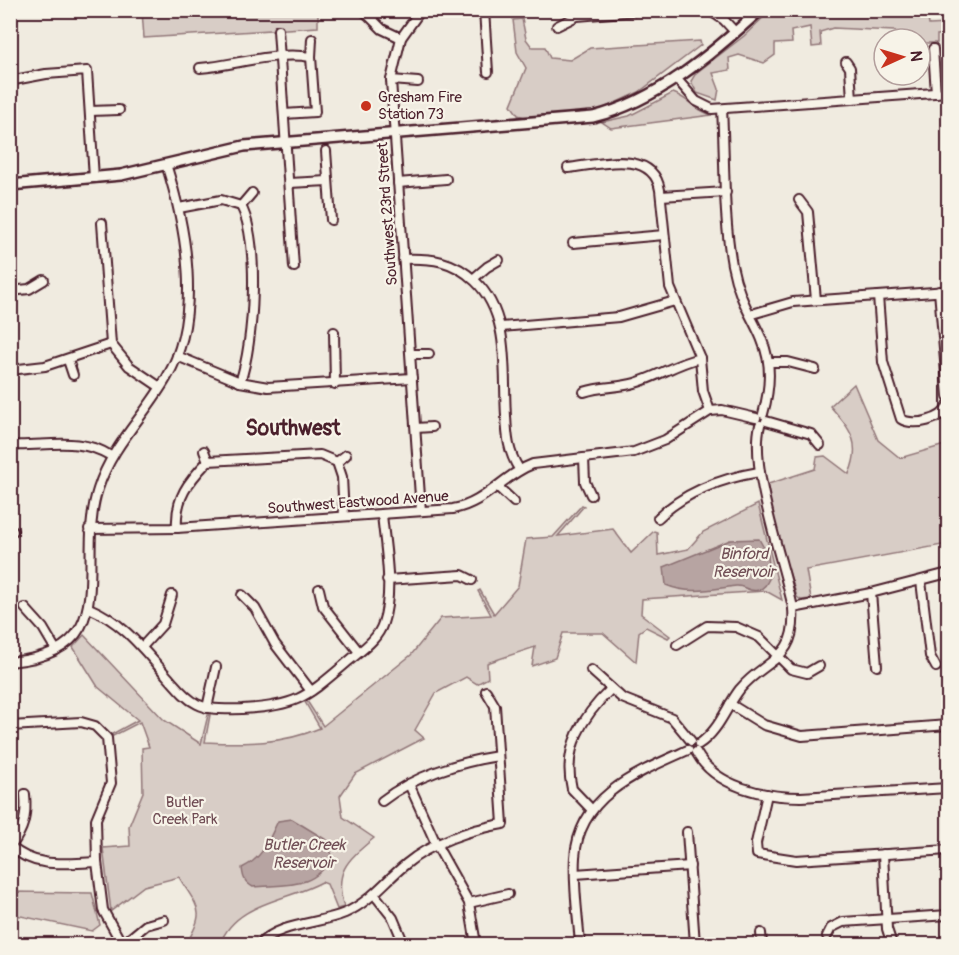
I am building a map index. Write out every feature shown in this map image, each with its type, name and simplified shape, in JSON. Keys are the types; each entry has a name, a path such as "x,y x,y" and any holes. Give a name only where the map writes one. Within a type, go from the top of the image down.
{"main road":[{"path":"10,185 128,174 224,149 593,117 640,100 676,78 760,10"}],"street":[{"path":"363,10 382,29 401,38 421,10"},
{"path":"484,10 488,72"},
{"path":"557,26 577,16 648,10"},
{"path":"709,10 724,20 735,32"},
{"path":"278,30 294,267"},
{"name":"Southwest 23rd Street","path":"401,38 391,80 421,511"},
{"path":"284,114 315,112 312,39"},
{"path":"933,49 936,93"},
{"path":"200,68 228,66 251,59 311,57"},
{"path":"846,62 850,68 852,99"},
{"path":"14,80 46,74 87,71 94,178"},
{"path":"676,78 696,101 719,109 948,92"},
{"path":"391,80 418,82"},
{"path":"580,945 575,874 579,835 592,810 617,786 694,747 712,733 746,683 778,657 790,635 793,608 759,472 757,444 770,383 769,362 764,340 732,266 719,109"},
{"path":"90,111 119,110"},
{"path":"326,151 331,220"},
{"path":"568,168 635,163 652,173 659,185 661,196 667,272 675,301 700,358 703,390 710,411 727,411 811,434 820,445"},
{"path":"10,662 40,659 56,650 79,629 89,608 92,585 90,529 98,489 111,456 160,387 177,356 184,334 188,303 184,242 179,208 166,164"},
{"path":"398,183 446,179"},
{"path":"289,183 328,181"},
{"path":"661,196 726,192"},
{"path":"241,206 252,193"},
{"path":"179,208 221,200 241,206"},
{"path":"799,200 808,213 816,300"},
{"path":"240,382 247,357 253,298 248,223 241,206"},
{"path":"102,223 111,344 129,366 160,387"},
{"path":"573,243 664,236"},
{"path":"403,259 444,261 473,279 493,302 501,327 508,445 519,469"},
{"path":"473,279 499,260"},
{"path":"10,291 29,289 44,280"},
{"path":"939,291 948,396"},
{"path":"752,314 783,304 816,300 948,291"},
{"path":"878,296 883,362 901,418 914,423 939,416 947,411 948,405"},
{"path":"501,327 619,318 675,301"},
{"path":"334,332 335,384"},
{"path":"10,370 45,366 111,344"},
{"path":"411,354 429,354"},
{"path":"177,356 240,382 268,387 412,378"},
{"path":"584,392 600,387 636,383 679,364 700,358"},
{"path":"68,360 73,375"},
{"path":"769,362 788,362 815,369"},
{"name":"Southwest Eastwood Avenue","path":"90,529 177,528 421,511 469,505 498,487 519,469 548,461 634,453 665,440 710,411"},
{"path":"416,428 432,427"},
{"path":"10,445 38,446 79,443 100,449 111,456"},
{"path":"204,451 208,461"},
{"path":"177,528 176,512 182,492 208,461 320,455 337,462 341,470 344,516"},
{"path":"337,462 346,455"},
{"path":"584,458 585,482 591,495"},
{"path":"658,518 667,510 715,482 759,472"},
{"path":"498,487 514,502"},
{"path":"89,608 113,620 186,696 207,708 289,704 311,692 359,652 372,641 382,626 386,612 387,580 382,514"},
{"path":"793,608 871,593 948,573"},
{"path":"387,580 462,575 472,580"},
{"path":"921,581 930,656 936,667"},
{"path":"319,589 323,606 359,652"},
{"path":"871,593 877,666"},
{"path":"141,647 163,624 172,595"},
{"path":"242,595 255,608 275,644 311,692"},
{"path":"24,608 43,628 56,650"},
{"path":"677,645 701,628 719,625 747,630 771,648 783,664 797,672 807,673 819,666"},
{"path":"207,708 216,667"},
{"path":"591,670 611,689 630,702 672,718 694,747 703,764 738,786 767,794 801,797 948,788"},
{"path":"592,810 576,796 572,789 571,755 581,723 611,689"},
{"path":"260,945 265,939 280,932 347,912 374,894 410,861 437,846 476,830 503,824 495,706 486,691"},
{"path":"730,704 764,725 802,736 948,726"},
{"path":"10,726 88,723 101,731 109,747 111,783 96,819 97,862 103,910 123,945 146,925 164,920"},
{"path":"382,801 409,784 464,762 498,756"},
{"path":"409,784 437,846 468,903 476,945"},
{"path":"25,794 26,820 11,846 19,854 36,862 97,862"},
{"path":"767,794 756,843 757,854 796,860 948,850"},
{"path":"687,832 695,945"},
{"path":"884,854 887,919 892,945"},
{"path":"575,874 690,866"},
{"path":"374,894 393,918 404,945"},
{"path":"468,903 508,894"},
{"path":"827,936 831,928 843,922 948,915"},
{"path":"761,933 762,945"}],"green space":[{"path":"142,11 318,11 318,27 144,38"},
{"path":"770,11 927,11 929,25 948,24 948,34 937,35 937,43 932,43 932,27 872,27 872,30 833,28 820,32 821,46 812,47 810,27 791,31 792,43 775,44 775,55 764,63 739,55 729,58 730,70 713,73 719,89 717,100 697,93 691,81 696,73 744,36"},
{"path":"522,19 526,39 532,47 545,47 550,58 570,60 590,48 700,41 701,45 639,92 593,113 535,120 518,115 511,105 526,68 517,52 513,20"},
{"path":"673,93 712,115 611,128 602,122 629,116"},
{"path":"854,384 878,440 900,458 948,444 948,549 947,544 806,570 811,599 801,600 797,597 762,486 815,469 817,457 825,456 849,474 854,454 852,437 844,422 830,406"},
{"name":"Butler Creek Park","path":"758,504 782,600 766,591 642,599 641,614 670,636 668,638 646,627 639,632 636,662 603,633 563,633 555,658 532,666 535,647 487,663 488,678 477,684 466,677 436,693 415,730 424,738 355,774 340,796 343,817 374,838 345,867 340,884 344,907 337,909 327,884 322,882 250,911 237,919 227,930 220,944 186,944 193,933 198,910 179,877 144,886 111,911 103,848 130,846 129,826 143,792 142,748 149,747 140,722 113,736 112,734 138,720 98,687 73,647 84,635 164,720 201,744 208,715 210,715 205,742 249,743 278,740 320,728 305,702 307,701 323,726 411,655 441,618 491,615 478,591 480,590 494,614 518,586 526,539 553,537 582,505 584,506 558,536 613,529 631,553 654,531 657,532 658,555 688,549 703,532"},
{"path":"10,892 92,893 100,925 92,931 11,914"}],"water":[{"name":"Binford Reservoir","path":"759,539 768,555 770,577 766,585 760,589 755,591 736,586 692,591 666,585 664,567 730,540"},
{"name":"Butler Creek Reservoir","path":"292,819 328,841 332,856 317,875 308,880 288,885 253,887 244,879 242,868 260,854 278,821"}],"place":[{"name":"Gresham Fire Station 73","path":"366,106"}],"district":[{"name":"Southwest","path":"293,428"}]}
